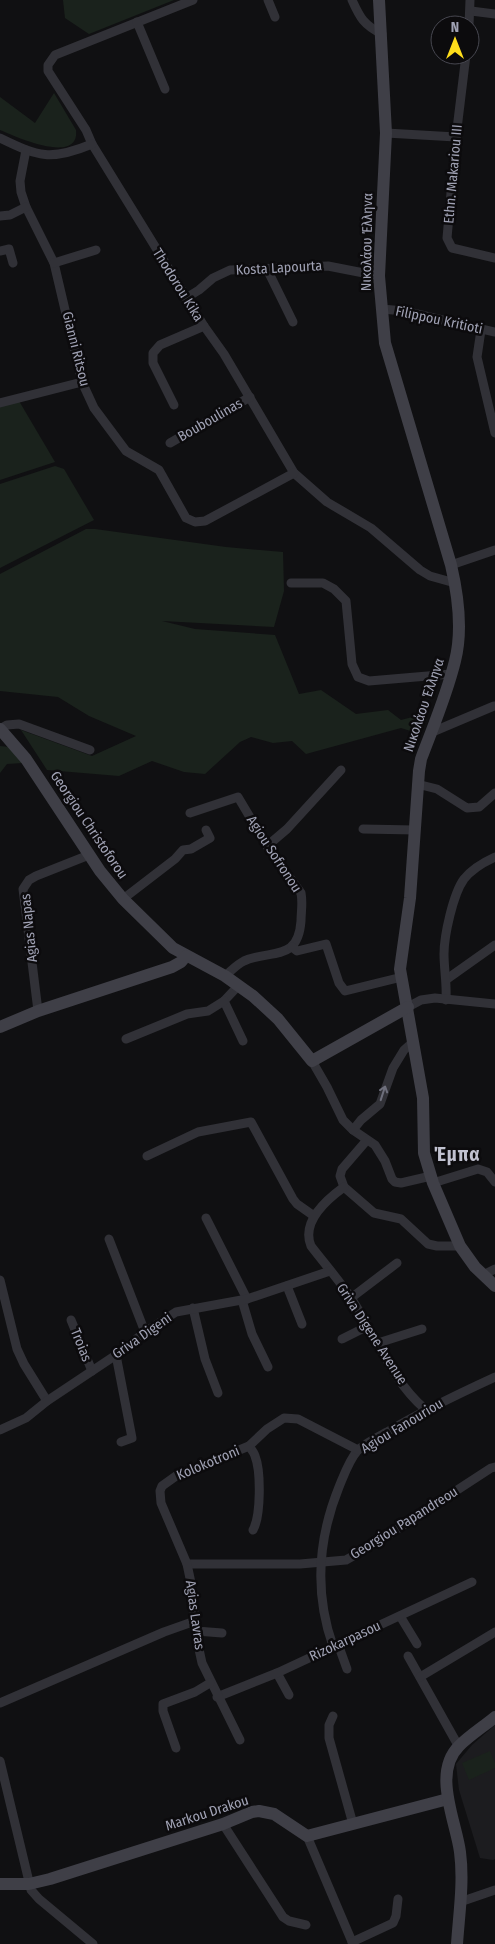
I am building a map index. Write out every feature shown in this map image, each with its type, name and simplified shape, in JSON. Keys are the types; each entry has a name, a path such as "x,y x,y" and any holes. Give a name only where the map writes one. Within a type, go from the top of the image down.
{"street":[{"name":"Thodorou Kika","path":"194,0 55,55 48,64 48,71 86,130 92,144 186,298 224,354 294,473 327,502 370,528 420,570 430,576 455,583"},
{"path":"268,0 275,17"},
{"path":"352,0 360,18 370,28 382,34"},
{"name":"Νικολάου Έλληνα","path":"379,0 386,133 379,276 385,343 451,565 458,604 458,645 451,674 421,759 417,784 410,898 401,959 402,977 423,1098 424,1153 432,1179 460,1246 483,1275 495,1286"},
{"path":"470,0 470,15"},
{"path":"471,11 495,14"},
{"path":"137,22 165,89"},
{"name":"Ethn. Makariou III","path":"465,65 447,238 452,248 495,258"},
{"path":"386,133 456,137"},
{"path":"0,138 26,150 46,155 68,154 92,144"},
{"name":"Gianni Ritsou","path":"26,150 20,181 21,192 26,207 54,263 82,382 94,408 126,451 158,470 186,518 195,522 206,522 294,473"},
{"path":"0,216 10,215 26,207"},
{"path":"0,251 9,249 14,263"},
{"path":"54,263 96,250"},
{"name":"Kosta Lapourta","path":"186,298 221,273 230,270 328,266 379,276"},
{"path":"267,269 293,322"},
{"name":"Filippou Kritioti","path":"382,309 404,311 495,332"},
{"path":"174,405 153,362 153,352 160,345 204,326"},
{"path":"481,330 477,357 490,390 495,433"},
{"path":"0,403 82,382"},
{"name":"Bouboulinas","path":"170,443 250,397"},
{"path":"451,565 495,550"},
{"path":"290,583 323,583 334,589 346,601 352,664 358,677 369,681 451,674"},
{"path":"430,733 494,706"},
{"path":"0,729 7,725 19,724 90,750"},
{"name":"Georgiou Christoforou","path":"0,729 26,759 89,855 123,899 173,948 239,985 278,1019 312,1061 343,1120 353,1130 375,1145 395,1182 432,1179"},
{"path":"267,846 287,829 341,770"},
{"path":"417,784 437,789 467,808 479,807 495,793"},
{"name":"Agiou Sofronou","path":"190,813 238,798 267,846 301,893 300,930 298,939 292,947"},
{"path":"363,829 415,830"},
{"path":"123,899 164,868 183,850 191,849 210,838 206,830"},
{"name":"Agias Napas","path":"38,1011 24,889 29,880 36,876 89,855"},
{"path":"446,1000 447,979 444,956 446,933 460,885 479,866 495,857"},
{"path":"225,976 245,961 274,954 292,947 297,951 326,944 339,983 345,992 402,977"},
{"path":"447,979 495,945"},
{"path":"0,1027 38,1011 166,970 177,965 186,956"},
{"path":"126,1039 182,1015 208,1011 224,1001 239,985"},
{"path":"312,1061 427,998 495,1004"},
{"path":"224,1001 243,1041"},
{"path":"353,1130 361,1120 380,1104 393,1068 404,1050 413,1042"},
{"path":"147,1156 198,1132 251,1122 293,1199 314,1216"},
{"path":"367,1140 342,1169 340,1176 344,1186 374,1212 401,1219 428,1244 460,1246"},
{"path":"432,1179 478,1169 487,1172 495,1182"},
{"name":"Griva Digene Avenue","path":"344,1186 333,1194 314,1216 308,1228 308,1241 350,1298 400,1380 425,1409"},
{"path":"206,1218 244,1300 252,1334 268,1367"},
{"path":"109,1239 145,1332"},
{"path":"350,1298 397,1264"},
{"path":"483,1275 495,1269"},
{"name":"Griva Digeni","path":"0,1430 26,1418 47,1401 176,1312 244,1300 330,1271"},
{"path":"0,1280 17,1349 47,1401"},
{"path":"287,1286 302,1324"},
{"path":"193,1308 205,1359 218,1393"},
{"name":"Troias","path":"71,1320 92,1371"},
{"path":"342,1339 368,1326"},
{"path":"378,1343 422,1329"},
{"path":"116,1355 132,1438 121,1442"},
{"name":"Agiou Fanouriou","path":"347,1669 325,1620 322,1607 321,1562 323,1538 330,1510 350,1462 358,1450 425,1409 495,1377"},
{"name":"Kolokotroni","path":"162,1486 176,1476 249,1446 276,1422 284,1418 298,1419 358,1450"},
{"path":"249,1446 255,1456 259,1495 258,1519 253,1530"},
{"name":"Georgiou Papandreou","path":"187,1564 292,1564 338,1561 354,1556 495,1467"},
{"name":"Agias Lavras","path":"162,1486 160,1491 161,1503 187,1564 202,1663 210,1683 240,1740"},
{"name":"Rizokarpasou","path":"217,1697 277,1672 472,1582"},
{"path":"400,1616 417,1644"},
{"path":"0,1703 164,1632 195,1626 222,1633"},
{"path":"420,1677 495,1632"},
{"path":"408,1656 458,1747"},
{"path":"277,1672 289,1695"},
{"path":"176,1748 163,1711 163,1704 195,1692 210,1683"},
{"path":"333,1716 329,1738 353,1824"},
{"path":"457,1944 460,1902 460,1853 448,1799 448,1770 458,1747 495,1717"},
{"path":"0,1761 28,1884 39,1899 93,1944"},
{"path":"398,1898 396,1916 393,1923 353,1943 307,1836 448,1799"},
{"name":"Markou Drakou","path":"0,1884 28,1884 50,1879 223,1824 252,1812 266,1812 281,1818 307,1836"},
{"path":"223,1824 283,1917 289,1921 306,1925"},
{"path":"460,1902 495,1890"}],"shaded area":[{"path":"63,0 174,0 89,34 65,18"},
{"path":"54,93 76,130 74,141 68,146 45,146 18,138 0,130 0,97 35,123"},
{"path":"19,401 55,462 0,480 0,406"},
{"path":"55,466 64,469 94,520 0,568 0,484"},
{"path":"86,529 226,547 283,552 284,591 274,627 162,621 195,629 275,635 299,694 321,690 356,714 388,710 401,720 420,715 427,719 420,734 401,728 306,754 292,741 273,743 251,737 240,742 205,774 184,772 152,761 119,776 47,770 21,730 92,756 136,736 89,716 58,697 0,691 0,574"},
{"path":"0,746 9,747 23,763 7,764 0,773"},
{"path":"495,1725 495,1859 493,1860 480,1858 459,1790 456,1764 472,1745"},
{"path":"490,1751 495,1768 469,1780 462,1763"}],"district":[{"name":"Έμπα","path":"457,1154"}]}
